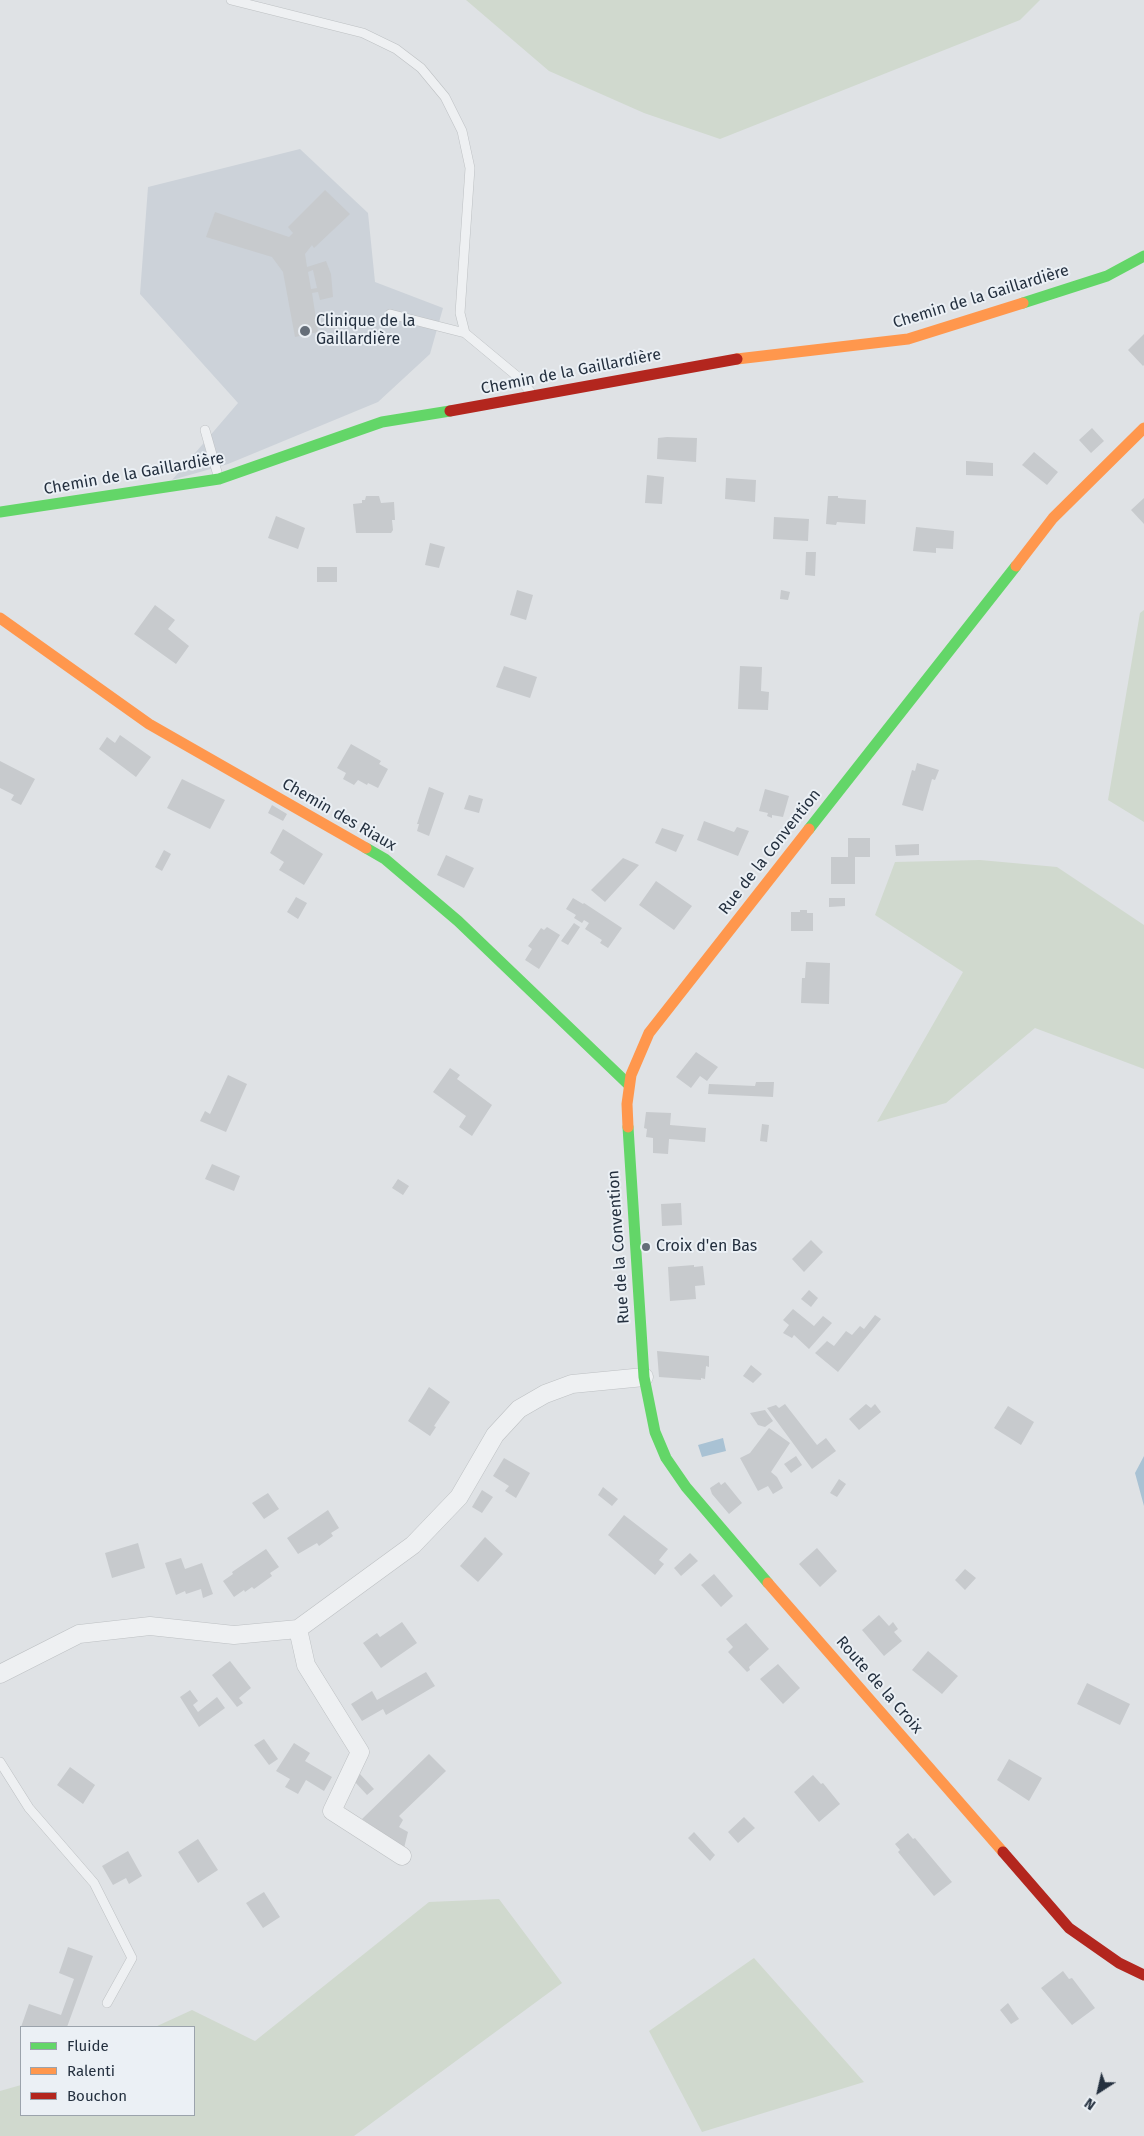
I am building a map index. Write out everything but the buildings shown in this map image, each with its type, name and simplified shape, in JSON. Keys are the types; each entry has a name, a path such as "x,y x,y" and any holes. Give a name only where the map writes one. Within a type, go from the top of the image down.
{"street":[{"name":"Chemin de la Gaillardière","path":"0,512 219,479 382,422 535,397 721,361 908,339 1106,276 1144,256"},
{"name":"Rue de la Convention","path":"644,1377 626,1104 633,1062 649,1033 1047,525 1144,428"},
{"name":"Chemin des Riaux","path":"0,618 149,724 385,859 458,921 628,1084"},
{"path":"0,1674 79,1634 150,1626 234,1635 298,1629 413,1545 458,1496 495,1435 520,1409 545,1394 572,1384 644,1377"},
{"name":"Route de la Croix","path":"644,1377 654,1432 666,1458 686,1487 1069,1928 1119,1963 1144,1975"},
{"path":"298,1629 306,1665 360,1752 332,1811 402,1856"}],"lane":[{"path":"231,0 268,5 363,32 396,50 421,68 445,98 462,131 470,168 460,313 465,333"},
{"path":"390,314 465,333 518,377 535,397"},
{"path":"206,430 219,479"},
{"path":"0,1762 29,1808 94,1883 132,1958 107,2003"}],"shaded area":[{"path":"466,0 1040,0 1020,20 720,139 644,113 549,71"},
{"name":"Clinique de la Gaillardière","path":"300,149 368,213 375,282 443,308 430,354 378,402 228,464 172,480 238,403 140,294 148,187"},
{"path":"1144,610 1144,822 1108,800 1140,613"},
{"path":"980,860 1057,867 1144,925 1144,1069 1035,1028 946,1103 877,1122 963,972 875,915 895,862"},
{"path":"499,1899 562,1983 354,2136 0,2136 0,2091 20,2085 20,2116 195,2116 195,2026 157,2026 192,2010 255,2041 429,1902"},
{"path":"754,1958 864,2082 702,2132 649,2031"}],"water":[{"path":"723,1438 726,1451 702,1457 698,1445"},
{"path":"1144,1456 1144,1506 1135,1473"}],"traffic: fast":[{"path":"1023,303 1107,276 1144,256"},
{"path":"0,512 219,479 382,422 450,411"},
{"path":"809,829 1016,566"},
{"path":"366,848 385,859 458,921 628,1084"},
{"path":"628,1127 644,1377 655,1432 666,1458 686,1487 768,1583"}],"traffic: slow":[{"path":"737,359 908,339 1023,303"},
{"path":"1016,566 1053,518 1144,428"},
{"path":"0,618 149,724 366,848"},
{"path":"628,1127 627,1104 631,1075 649,1033 809,829"},
{"path":"768,1583 1003,1852"}],"traffic: jam":[{"path":"450,411 737,359"},
{"path":"1003,1852 1069,1928 1119,1963 1144,1975"}],"place":[{"name":"Clinique de la Gaillardière","path":"305,331"},
{"name":"Croix d'en Bas","path":"646,1247"}]}
